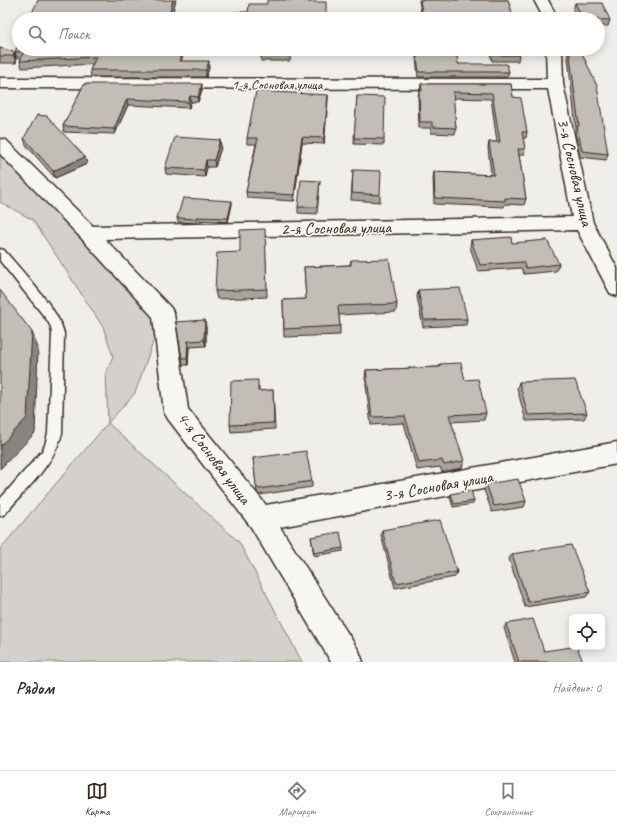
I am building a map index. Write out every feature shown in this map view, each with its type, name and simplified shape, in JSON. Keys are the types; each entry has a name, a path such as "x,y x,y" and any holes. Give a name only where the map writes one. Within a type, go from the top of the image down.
{"street":[{"path":"541,0 547,12"},
{"name":"3-я Сосновая улица","path":"554,56 555,84 583,223 617,288"},
{"name":"1-я Сосновая улица","path":"0,83 555,84"},
{"name":"4-я Сосновая улица","path":"0,144 88,233 163,314 176,412 260,518 348,662"},
{"name":"2-я Сосновая улица","path":"88,233 583,223"},
{"name":"3-я Сосновая улица","path":"260,518 617,453"}],"lane":[{"path":"0,253 55,321 58,334 55,433 52,446 44,460 0,509"}],"shaded area":[{"path":"0,147 163,314 135,393 108,423 106,373 113,356 103,327 33,220 0,202"},
{"path":"108,423 239,542 302,662 0,662 0,549"}],"building":[{"path":"38,0 173,0 170,12 32,12"},
{"path":"267,0 308,0 308,2 326,2 326,12 248,12 249,4 267,4"},
{"path":"420,0 508,0 512,12 422,12"},
{"path":"575,3 602,3 610,20 605,20 605,12 580,12"},
{"path":"0,48 12,51 12,56 0,56"},
{"path":"22,56 180,56 179,61 209,61 206,70 90,70 96,57 20,61"},
{"path":"417,56 457,56 458,64 507,64 509,72 419,72"},
{"path":"570,56 583,56 597,86 608,154 582,151 577,126 579,126"},
{"path":"84,84 202,84 198,97 190,96 188,102 127,99 114,129 63,126"},
{"path":"421,84 511,84 513,97 521,98 527,132 522,132 525,149 518,149 526,199 505,198 505,201 435,198 434,172 494,175 489,142 500,142 492,93 453,92 456,128 432,127 432,122 420,122 419,91 422,91"},
{"path":"256,91 328,95 324,138 302,137 294,195 246,192 258,138 247,138"},
{"path":"357,96 385,97 384,139 354,138"},
{"path":"37,115 47,116 85,157 53,171 24,138"},
{"path":"175,137 220,140 214,160 206,160 204,170 165,168"},
{"path":"353,170 381,171 380,195 352,193"},
{"path":"301,180 320,181 317,207 298,207"},
{"path":"183,198 232,201 228,218 177,218"},
{"path":"265,229 267,289 215,291 217,253 240,252 240,230"},
{"path":"511,237 512,243 547,240 559,264 526,268 523,262 480,265 471,240"},
{"path":"389,259 397,304 338,306 340,326 284,329 283,300 306,299 304,267 351,265 351,260"},
{"path":"460,288 467,319 424,320 418,290"},
{"path":"0,290 32,332 27,418 0,446"},
{"path":"205,320 204,340 188,341 187,358 182,358 176,322"},
{"path":"461,363 465,380 478,379 486,413 449,415 464,461 444,465 442,460 419,463 405,416 372,417 366,370 440,367 440,364"},
{"path":"258,380 258,391 273,390 274,423 230,425 231,381"},
{"path":"575,380 587,413 528,415 519,382"},
{"path":"306,451 312,481 259,489 256,486 253,458"},
{"path":"518,479 526,501 494,506 486,484"},
{"path":"471,490 474,501 454,504 451,494"},
{"path":"440,520 457,572 396,583 382,530"},
{"path":"340,532 343,548 314,553 311,537"},
{"path":"571,545 590,592 528,602 512,554"},
{"path":"533,619 544,651 569,647 569,650 578,650 583,662 519,662 506,624"}]}
